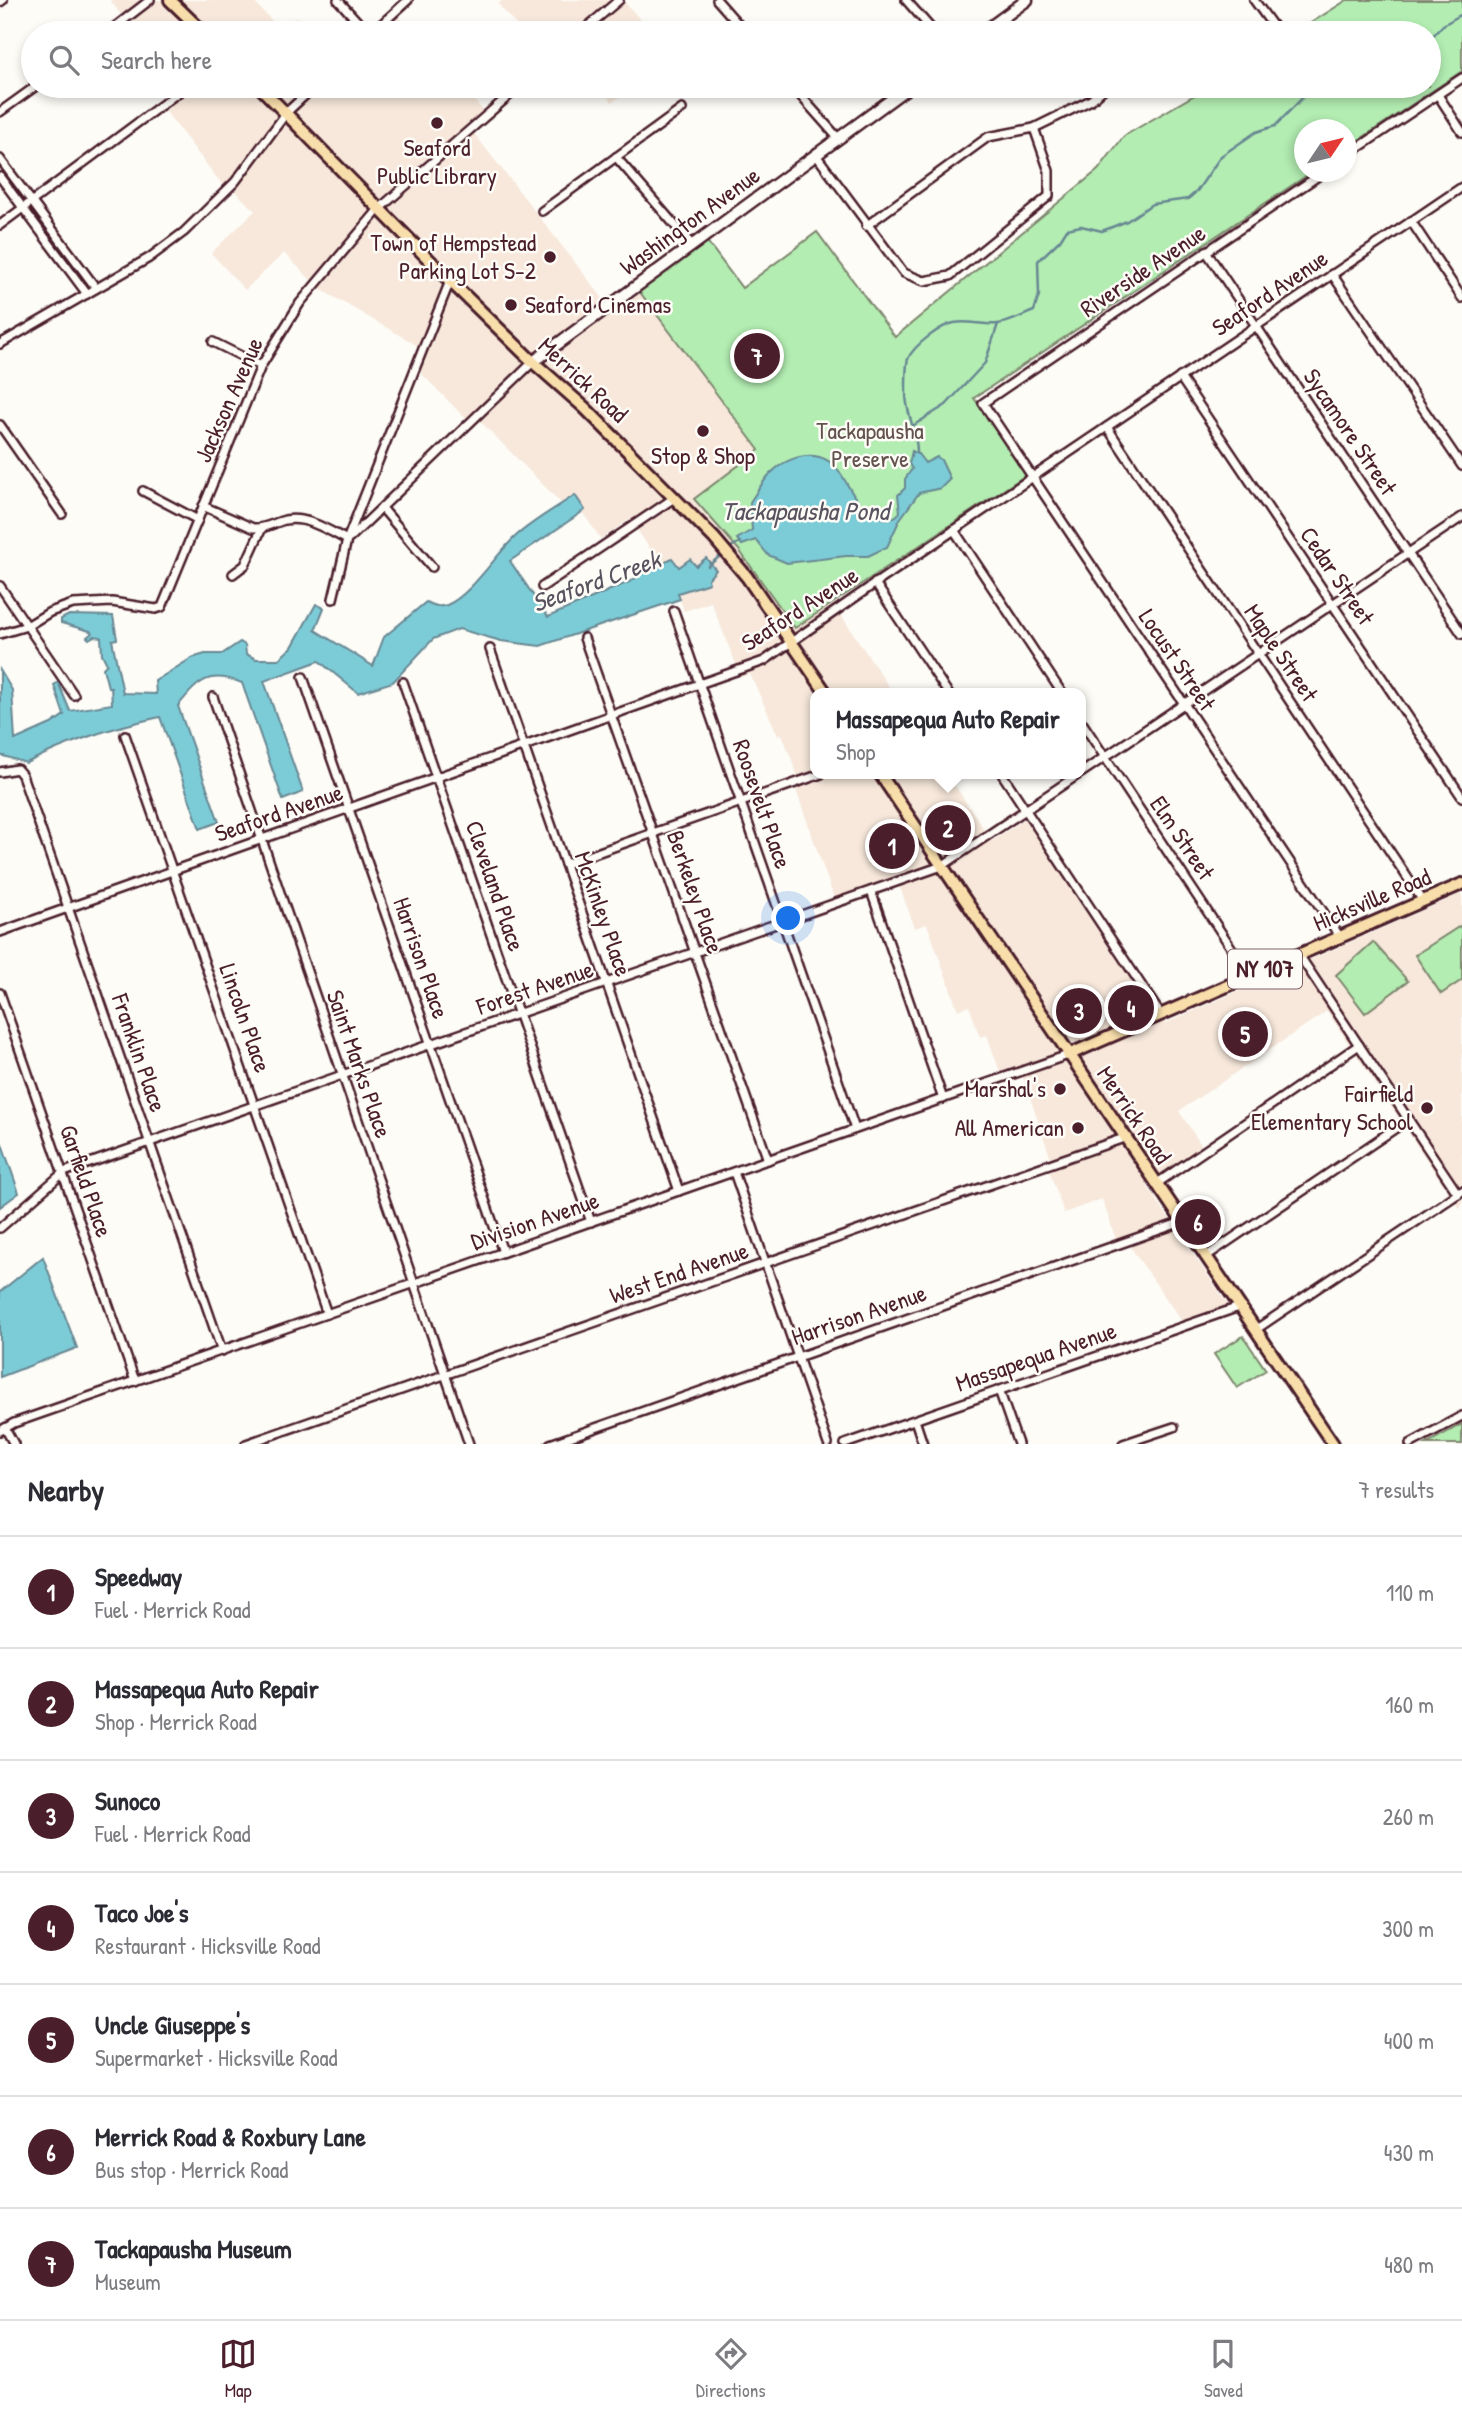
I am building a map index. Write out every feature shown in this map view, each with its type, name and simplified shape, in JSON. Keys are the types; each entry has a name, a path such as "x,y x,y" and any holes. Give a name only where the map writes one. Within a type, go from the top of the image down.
{"main road":[{"path":"170,0 192,21"},
{"name":"Merrick Road","path":"271,98 450,281 533,362 585,408 714,538 747,577 823,688"},
{"name":"Merrick Road","path":"883,779 1333,1444"},
{"name":"Hicksville Road","path":"1068,1055 1462,884"}],"street":[{"path":"123,21 150,0"},
{"path":"338,0 358,21"},
{"path":"384,21 408,0"},
{"path":"594,21 619,0"},
{"path":"717,0 735,21"},
{"path":"906,0 924,21"},
{"path":"998,21 1027,0"},
{"path":"1254,0 1269,21"},
{"path":"1441,93 1462,78"},
{"path":"0,112 21,97"},
{"path":"0,225 171,98"},
{"path":"0,344 149,258 184,232 235,181 287,112 302,98"},
{"name":"Jackson Avenue","path":"0,634 27,626 50,612 73,604 113,602 159,608 261,366 300,303 379,209 506,98"},
{"path":"803,98 838,138"},
{"name":"Washington Avenue","path":"347,540 533,362 893,98"},
{"path":"866,226 988,137 1034,128 1093,98"},
{"path":"1357,149 1433,98"},
{"path":"1440,98 1462,131"},
{"path":"542,211 682,109"},
{"path":"816,155 866,226 904,273 924,281 950,276 1049,196 1049,171 1034,128"},
{"path":"616,157 692,245"},
{"path":"0,159 96,288"},
{"path":"0,177 87,294"},
{"name":"Riverside Avenue","path":"983,403 1309,182"},
{"name":"Seaford Avenue","path":"0,932 764,661 875,583 1462,187"},
{"path":"1411,221 1462,298"},
{"name":"Sycamore Street","path":"1206,251 1462,634"},
{"path":"1332,275 1462,466"},
{"path":"333,598 347,540 450,281"},
{"path":"213,342 261,366"},
{"name":"Cedar Street","path":"1180,377 1462,797"},
{"name":"Locust Street","path":"983,403 1340,937"},
{"path":"0,425 62,514"},
{"name":"Maple Street","path":"1107,427 1423,901"},
{"path":"143,491 198,520"},
{"path":"542,587 674,498"},
{"path":"203,506 253,528 303,520 347,540"},
{"path":"382,508 432,567"},
{"name":"Forest Avenue","path":"1086,769 1462,517"},
{"path":"233,574 245,565 262,528"},
{"path":"954,530 1059,688"},
{"path":"875,583 945,688"},
{"path":"0,586 74,695"},
{"name":"Roosevelt Place","path":"674,611 856,1129"},
{"name":"Berkeley Place","path":"584,638 768,1160"},
{"name":"McKinley Place","path":"490,649 679,1191"},
{"name":"Harrison Place","path":"303,677 503,1252"},
{"name":"Cleveland Place","path":"403,682 591,1222"},
{"name":"Saint Marks Place","path":"213,697 469,1444"},
{"name":"Elm Street","path":"1086,728 1250,976"},
{"name":"Lincoln Place","path":"125,735 327,1314"},
{"name":"Franklin Place","path":"0,772 18,769 22,775 222,1351"},
{"path":"565,864 810,778"},
{"path":"1005,779 1161,1015"},
{"name":"Forest Avenue","path":"0,1228 64,1172 942,866 1071,779"},
{"path":"871,891 943,1099"},
{"path":"1255,1330 1460,1193 1299,955"},
{"name":"Garfield Place","path":"0,993 135,1381"},
{"path":"1156,1184 1359,1045"},
{"name":"Division Avenue","path":"2,1430 14,1423 1068,1055"},
{"path":"1205,1257 1409,1119"},
{"name":"West End Avenue","path":"246,1444 1125,1138"},
{"path":"734,1172 828,1444"},
{"name":"Harrison Avenue","path":"550,1444 1182,1222"},
{"name":"Massapequa Avenue","path":"845,1444 1239,1307"},
{"path":"999,1390 1018,1444"},
{"path":"1410,1444 1462,1416"},
{"path":"915,1420 923,1444"},
{"path":"1123,1444 1174,1427"},
{"path":"2,1430 14,1444"}],"shaded area":[{"path":"110,0 252,0 272,21 130,21 126,21"},
{"path":"503,0 623,0 641,21 513,21 498,4"},
{"path":"177,98 472,98 489,117 473,132 612,310 639,291 759,451 694,499 738,550 795,628 833,603 890,688 810,688 810,779 950,779 992,841 1025,819 1164,1024 1462,893 1462,1206 1459,1208 1327,1011 1179,1111 1203,1148 1147,1186 1230,1308 1183,1323 1129,1245 1119,1248 1102,1199 1064,1213 1049,1170 1054,1168 1023,1077 1004,1083 987,1035 980,1037 969,1006 958,1010 927,924 915,928 896,877 834,898 796,790 802,787 782,734 778,735 750,674 741,677 711,602 684,611 678,594 709,583 708,579 716,570 696,566 661,565 630,519 601,539 582,512 585,510 575,495 562,504 478,419 468,421 418,370 425,350 320,289 284,253 245,290 211,253 255,211 228,184 224,187 163,108"}],"green space":[{"name":"Tackapausha Preserve","path":"1347,0 1462,0 1462,71 1441,85 1441,21 1314,21"},
{"name":"Tackapausha Preserve","path":"1189,98 1422,98 1357,141 1357,119 1294,119 1294,182 1297,182 974,398 1026,475 795,628 739,550 694,499 759,450 639,291 706,240 742,288 817,232 895,337 1098,170 1124,136"},
{"path":"32,204 93,287 87,292 25,209"},
{"path":"1460,926 1462,980 1441,994 1415,955"},
{"path":"1373,942 1408,981 1365,1013 1336,975"},
{"path":"1243,1336 1266,1370 1237,1388 1214,1354"},
{"path":"1462,1424 1462,1444 1426,1444"}],"water":[{"name":"Tackapausha Pond","path":"912,451 925,463 937,457 950,479 941,488 919,493 900,519 887,547 868,556 787,563 768,555 756,540 742,545 737,539 752,530 750,502 766,478 785,462 804,456 823,458 831,463 866,510 884,518 894,517 900,512 898,495 905,488 905,479 912,469 909,464"},
{"path":"575,495 585,510 510,561 548,617 631,581 659,562 661,565 672,558 679,567 690,559 696,566 706,558 716,570 708,579 709,583 678,593 680,599 540,646 501,641 459,629 433,639 393,682 358,693 319,661 264,681 303,792 283,800 242,683 221,677 205,680 178,706 219,822 200,829 160,717 92,736 26,763 0,755 0,670 12,690 15,740 51,724 64,715 54,685 58,682 70,711 112,704 111,687 108,687 103,668 107,664 102,654 101,637 94,636 89,639 87,637 92,633 90,631 61,623 61,619 69,615 113,616 117,639 112,640 123,693 156,694 155,681 192,658 205,654 222,654 240,642 245,645 246,654 256,659 279,659 292,647 316,604 324,608 315,630 373,666 384,637 426,602 441,606 456,600 474,584 516,536"},
{"path":"0,1138 19,1193 0,1207"},
{"path":"43,1257 77,1348 0,1377 0,1292"}],"waterway":[{"name":"Seaford Creek","path":"1441,27 1462,14"},
{"name":"Seaford Creek","path":"917,454 916,438 906,399 908,359 915,348 942,328 954,323 998,324 1034,311 1039,295 1038,261 1060,240 1067,229 1081,226 1102,231 1127,221 1152,204 1188,199 1197,191 1221,156 1256,132 1275,126 1302,98"},
{"path":"914,425 946,405 985,363 998,324"},
{"name":"Seaford Creek","path":"731,547 740,542"},
{"name":"Seaford Creek","path":"708,566 719,557"}],"place":[{"name":"Seaford Public Library","path":"437,123"},
{"name":"Town of Hempstead Parking Lot S-2","path":"550,257"},
{"name":"Seaford Cinemas","path":"511,305"},
{"name":"Tackapausha Museum","path":"757,356"},
{"name":"Stop & Shop","path":"703,431"},
{"name":"Massapequa Auto Repair","path":"948,828"},
{"name":"Speedway","path":"892,846"},
{"name":"Taco Joe's","path":"1131,1008"},
{"name":"Sunoco","path":"1079,1011"},
{"name":"Uncle Giuseppe's","path":"1245,1034"},
{"name":"Marshal's","path":"1060,1089"},
{"name":"Fairfield Elementary School","path":"1427,1108"},
{"name":"All American","path":"1078,1128"},
{"name":"Merrick Road & Roxbury Lane","path":"1198,1222"}]}
